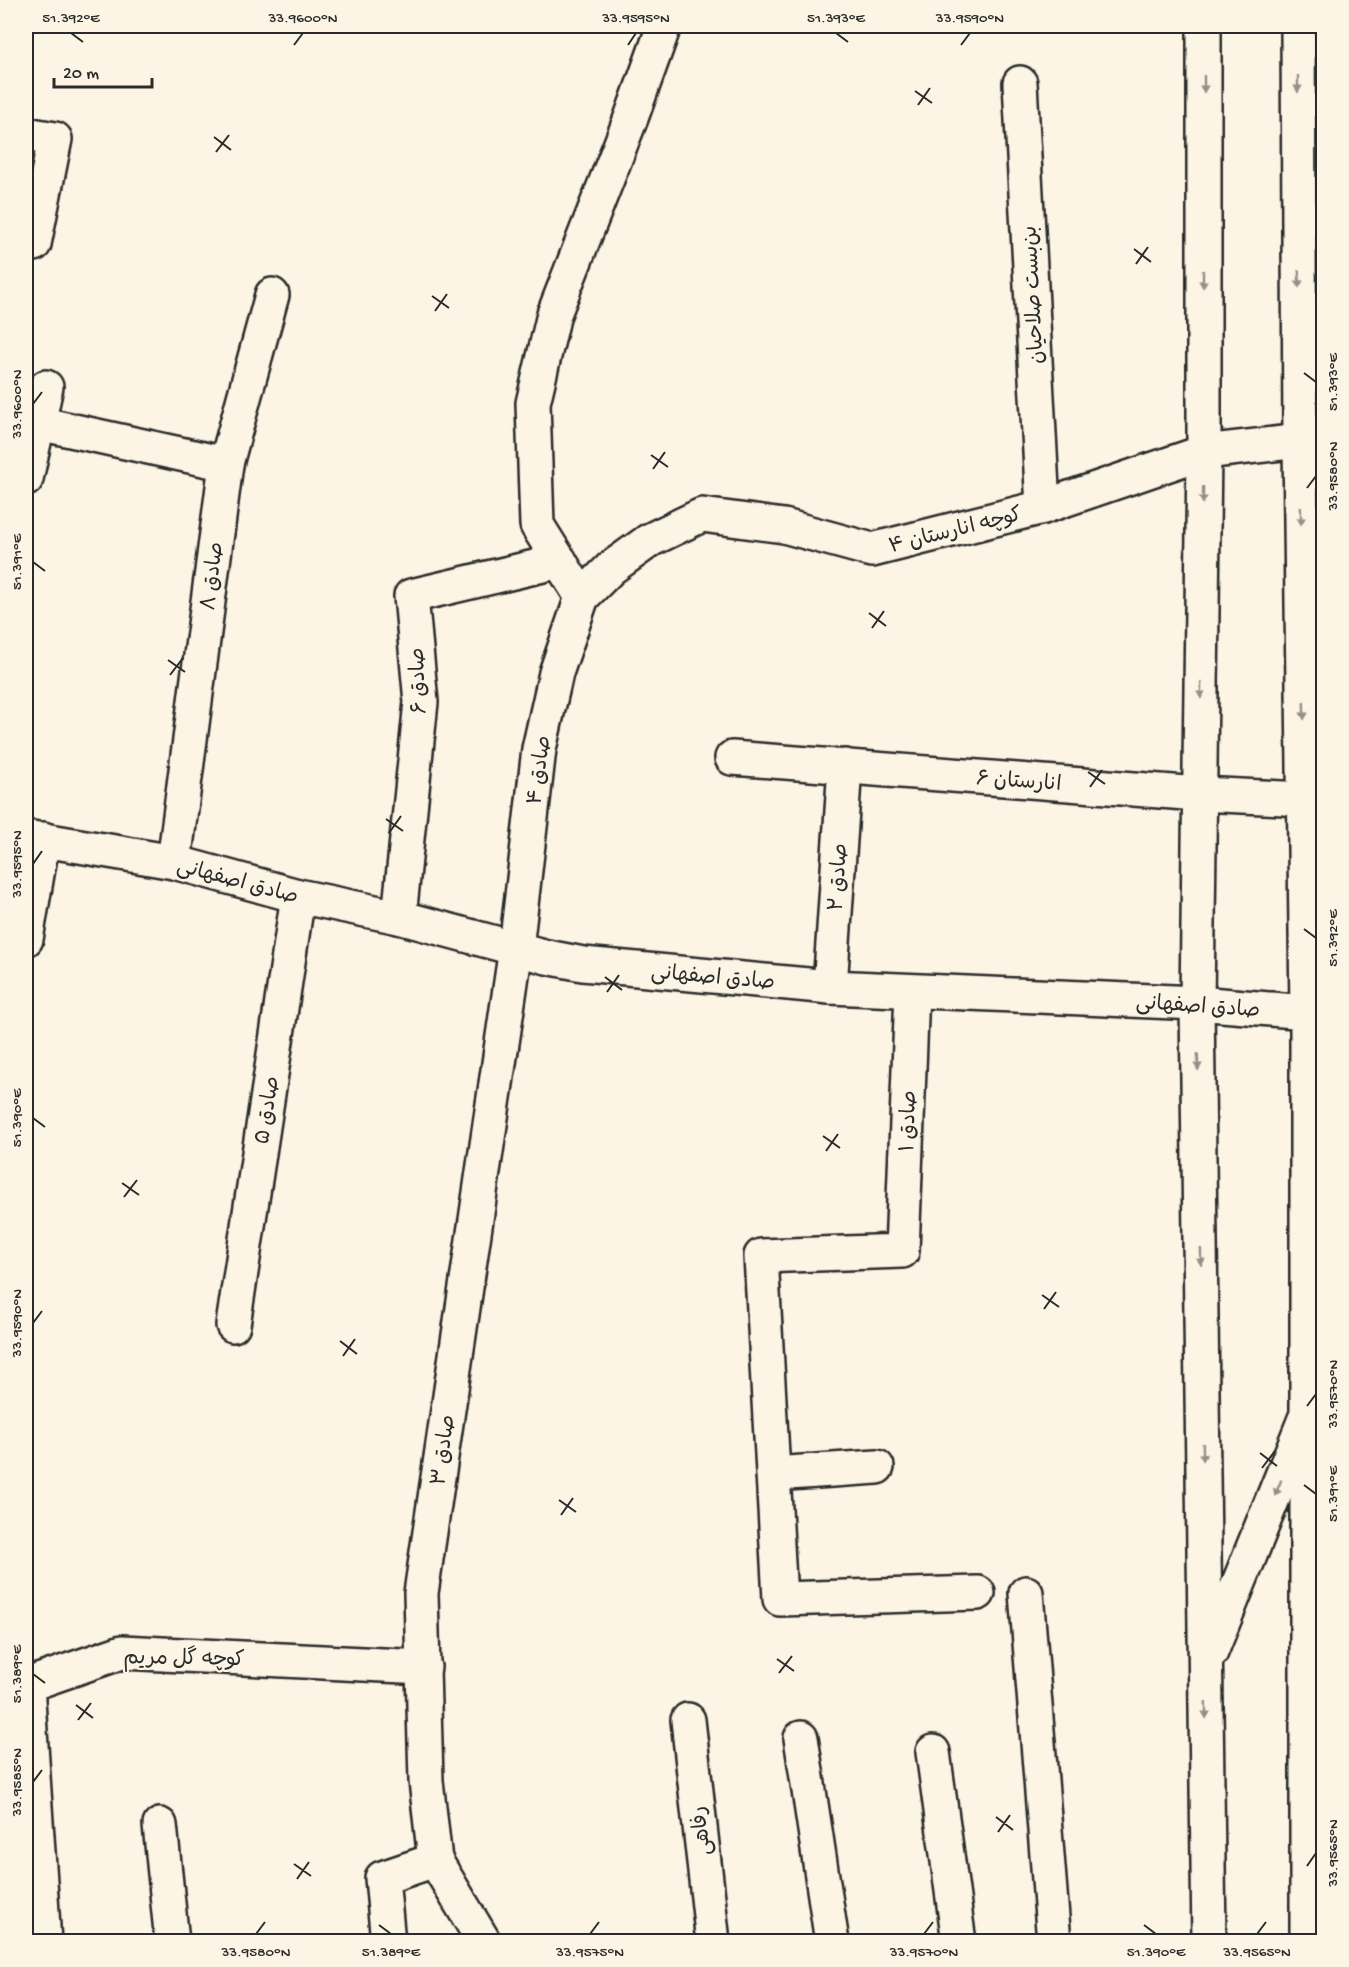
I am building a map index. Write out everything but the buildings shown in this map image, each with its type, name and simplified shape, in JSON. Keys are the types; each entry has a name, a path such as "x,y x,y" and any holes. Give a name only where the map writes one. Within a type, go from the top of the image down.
{"street":[{"path":"582,597 537,525 533,403 554,314 631,118 664,26"},
{"path":"1204,26 1204,452 1197,1004 1208,1941"},
{"path":"1298,26 1307,1012 1307,1414 1315,1822 1315,1892 1307,1941"},
{"name":"بن‌بست صلاحیان","path":"1020,83 1043,507"},
{"path":"26,134 55,139 34,244"},
{"name":"صادق ۸","path":"174,862 226,464 272,295"},
{"path":"26,478 46,387"},
{"path":"38,423 226,464"},
{"name":"کوچه انارستان ۴","path":"582,597 611,568 650,540 702,515 784,526 872,550 1043,507 1204,452 1300,441"},
{"name":"صادق ۶","path":"399,917 421,702 411,596 560,561"},
{"name":"صادق ۴","path":"516,948 539,749 556,674 582,597"},
{"name":"انارستان ۶","path":"732,758 1199,794 1305,799"},
{"name":"صادق ۲","path":"830,987 845,766"},
{"path":"26,939 34,838"},
{"name":"صادق اصفهانی","path":"34,838 174,862 298,896 399,917 548,957 583,964 830,987 1197,1004 1307,1012"},
{"name":"صادق ۵","path":"233,1325 298,896"},
{"name":"صادق ۳","path":"484,1941 435,1860 426,1781 421,1593 516,948"},
{"name":"صادق ۱","path":"773,1474 761,1256 902,1251 912,991"},
{"path":"1206,1666 1307,1414"},
{"path":"878,1467 773,1474 780,1599 978,1593"},
{"path":"1026,1593 1054,1941"},
{"name":"کوچه گل مریم","path":"44,1941 27,1685 122,1652 424,1667"},
{"name":"رفاهی","path":"688,1720 713,1941"},
{"path":"801,1738 832,1941"},
{"path":"933,1752 959,1941"},
{"path":"160,1825 172,1941"},
{"path":"388,1941 382,1878 435,1860"}]}
